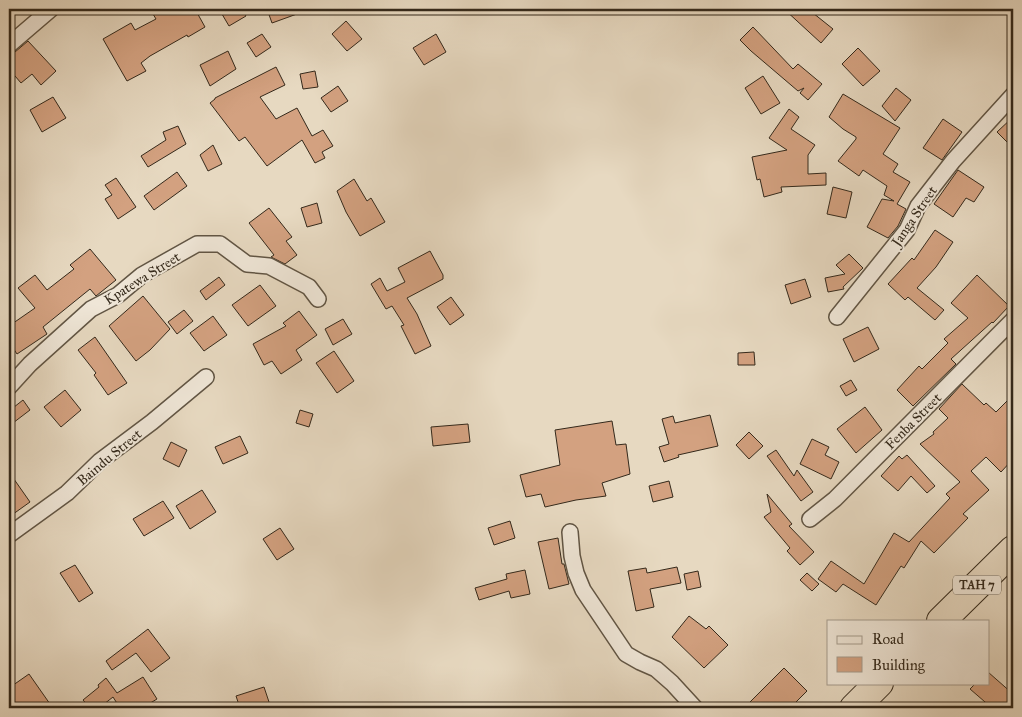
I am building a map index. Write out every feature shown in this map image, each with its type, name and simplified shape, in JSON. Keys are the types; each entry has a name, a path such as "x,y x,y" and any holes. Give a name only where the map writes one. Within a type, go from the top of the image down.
{"highway":[{"name":"TAH 7","path":"942,620 1013,550"},
{"path":"854,708 878,684"}],"street":[{"path":"9,45 51,9"},
{"name":"Janga Street","path":"838,317 908,230 918,206 953,161 1013,95"},
{"name":"Kpatewa Street","path":"9,387 30,364 91,309 118,295 142,275 198,244 220,244 247,264 269,266 309,287 318,299"},
{"name":"Fenba Street","path":"810,519 835,499 1013,320"},
{"name":"Baindu Street","path":"9,535 67,493 100,461 152,422 206,376"},
{"path":"570,532 574,564 583,590 626,654 656,669 695,708"}],"building":[{"path":"150,9 195,9 205,27 150,56 141,63 146,71 127,81 103,39 131,23 135,30 156,19"},
{"path":"219,9 242,9 246,16 229,26"},
{"path":"267,9 308,9 308,10 272,23"},
{"path":"784,9 808,9 833,29 821,43"},
{"path":"346,21 362,39 347,51 332,34"},
{"path":"753,27 793,69 798,64 822,84 808,100 800,93 804,88 798,91 740,40"},
{"path":"262,34 271,47 256,57 247,43"},
{"path":"436,34 446,52 424,65 413,48"},
{"path":"28,41 56,71 41,85 32,74 21,83 9,69 9,54 15,52"},
{"path":"858,48 880,71 863,86 842,64"},
{"path":"228,51 236,69 210,86 200,65"},
{"path":"276,67 285,85 260,97 276,119 297,108 312,136 323,130 333,146 322,152 325,158 315,163 302,140 267,166 245,137 239,141 210,103 215,98"},
{"path":"315,71 318,87 303,89 300,74"},
{"path":"763,76 780,103 761,114 745,88"},
{"path":"338,86 348,101 331,112 321,98"},
{"path":"896,88 911,100 895,121 882,106"},
{"path":"843,94 900,128 883,154 898,164 893,172 910,182 897,204 906,209 898,226 888,238 867,227 882,199 894,201 884,195 887,186 863,170 859,176 838,161 856,139 856,137 829,117"},
{"path":"53,97 66,118 42,132 30,110"},
{"path":"789,109 799,117 791,129 815,145 808,155 808,174 826,173 826,185 781,187 782,192 764,197 760,179 757,180 752,157 787,150 769,138"},
{"path":"1013,117 1013,148 997,132"},
{"path":"943,119 962,132 942,160 923,148"},
{"path":"178,126 186,144 148,167 141,156 166,140 163,132"},
{"path":"213,145 222,164 208,171 200,155"},
{"path":"958,170 984,187 974,202 966,198 953,217 934,204"},
{"path":"177,172 187,186 154,210 144,196"},
{"path":"116,178 136,207 118,219 105,199 112,195 105,185"},
{"path":"354,179 367,201 371,198 385,222 360,236 346,212 337,191"},
{"path":"833,187 852,192 846,218 827,214"},
{"path":"317,203 322,223 307,227 301,208"},
{"path":"269,208 292,237 286,241 297,255 285,264 271,257 274,255 249,223"},
{"path":"935,230 953,242 936,267 917,288 944,310 935,320 908,297 905,300 888,284 912,258 914,260"},
{"path":"90,249 116,280 96,296 90,289 43,327 47,334 17,354 9,342 9,326 35,308 18,288 35,275 47,290 74,269 70,265"},
{"path":"430,251 443,275 443,279 407,298 417,314 431,346 415,354 401,326 404,325 392,306 386,309 371,284 380,278 387,291 405,282 398,268"},
{"path":"849,254 863,268 843,287 844,289 828,292 825,278 845,274 836,265"},
{"path":"977,275 1009,306 993,323 951,359 956,364 913,406 897,390 919,366 922,369 948,343 944,339 968,318 951,303"},
{"path":"219,277 225,285 206,300 200,291"},
{"path":"805,279 811,297 791,304 785,285"},
{"path":"260,285 276,306 248,326 232,305"},
{"path":"143,296 170,329 150,350 136,361 109,326"},
{"path":"451,297 464,315 450,325 437,307"},
{"path":"184,310 193,321 177,334 168,322"},
{"path":"299,311 317,335 296,350 302,360 281,374 272,361 264,365 253,344 286,326 283,323"},
{"path":"213,316 227,335 204,351 190,333"},
{"path":"343,319 352,334 333,345 325,329"},
{"path":"868,327 879,349 854,362 843,339"},
{"path":"95,337 127,383 108,395 94,375 96,373 78,350"},
{"path":"334,351 354,381 337,393 316,363"},
{"path":"754,352 755,365 738,365 738,353"},
{"path":"851,380 857,390 846,396 840,386"},
{"path":"962,384 984,405 986,403 996,412 1013,395 1013,459 1001,472 986,457 971,471 989,490 963,514 968,518 934,553 921,541 904,568 901,566 876,605 843,584 836,592 818,579 831,561 864,584 894,533 909,542 950,498 946,494 960,482 920,444 934,434 933,432 948,418 939,409"},
{"path":"65,390 81,410 61,427 44,407"},
{"path":"23,400 30,410 9,426 9,411"},
{"path":"865,407 882,430 856,453 837,429"},
{"path":"300,410 313,414 309,427 296,423"},
{"path":"710,415 718,446 678,455 679,457 664,462 659,447 669,444 662,419 673,416 675,423"},
{"path":"612,421 616,445 626,444 630,474 602,483 606,496 545,507 541,494 526,497 520,475 560,465 555,430"},
{"path":"468,424 470,442 433,446 431,427"},
{"path":"749,432 763,446 749,459 736,445"},
{"path":"240,436 248,453 223,464 215,447"},
{"path":"812,439 829,447 825,455 839,462 831,479 800,464"},
{"path":"171,442 187,450 179,467 163,459"},
{"path":"776,450 794,476 797,470 813,492 801,501 767,456"},
{"path":"907,455 935,486 927,493 911,476 898,491 881,476 899,456 902,459"},
{"path":"9,472 30,502 9,517"},
{"path":"669,481 673,497 653,502 649,486"},
{"path":"202,490 216,512 190,529 176,506"},
{"path":"767,494 792,524 789,526 814,552 800,565 787,551 790,548 764,517 771,512"},
{"path":"163,501 174,518 144,536 133,519"},
{"path":"510,521 515,538 494,545 488,528"},
{"path":"280,528 294,549 277,560 263,539"},
{"path":"558,538 562,564 564,564 569,584 549,589 538,542"},
{"path":"75,565 93,593 79,602 60,573"},
{"path":"677,567 681,583 650,589 654,607 636,611 628,571 646,568 647,573"},
{"path":"525,570 530,594 511,598 509,591 479,600 475,588 507,579 506,574"},
{"path":"698,571 701,587 687,590 684,574"},
{"path":"807,573 819,584 812,591 800,580"},
{"path":"689,616 706,629 709,626 728,645 704,668 672,637"},
{"path":"148,629 170,658 151,672 136,653 112,670 106,661"},
{"path":"784,668 807,691 790,708 744,708"},
{"path":"29,674 50,704 44,708 9,708 9,688"},
{"path":"990,674 1013,694 1013,701 1007,708 992,708 970,689 975,684 990,684"},
{"path":"143,677 157,699 142,708 120,708 113,697 99,708 90,708 83,700 99,687 98,685 106,678 117,693"},
{"path":"264,687 271,708 240,708 236,696"}]}
